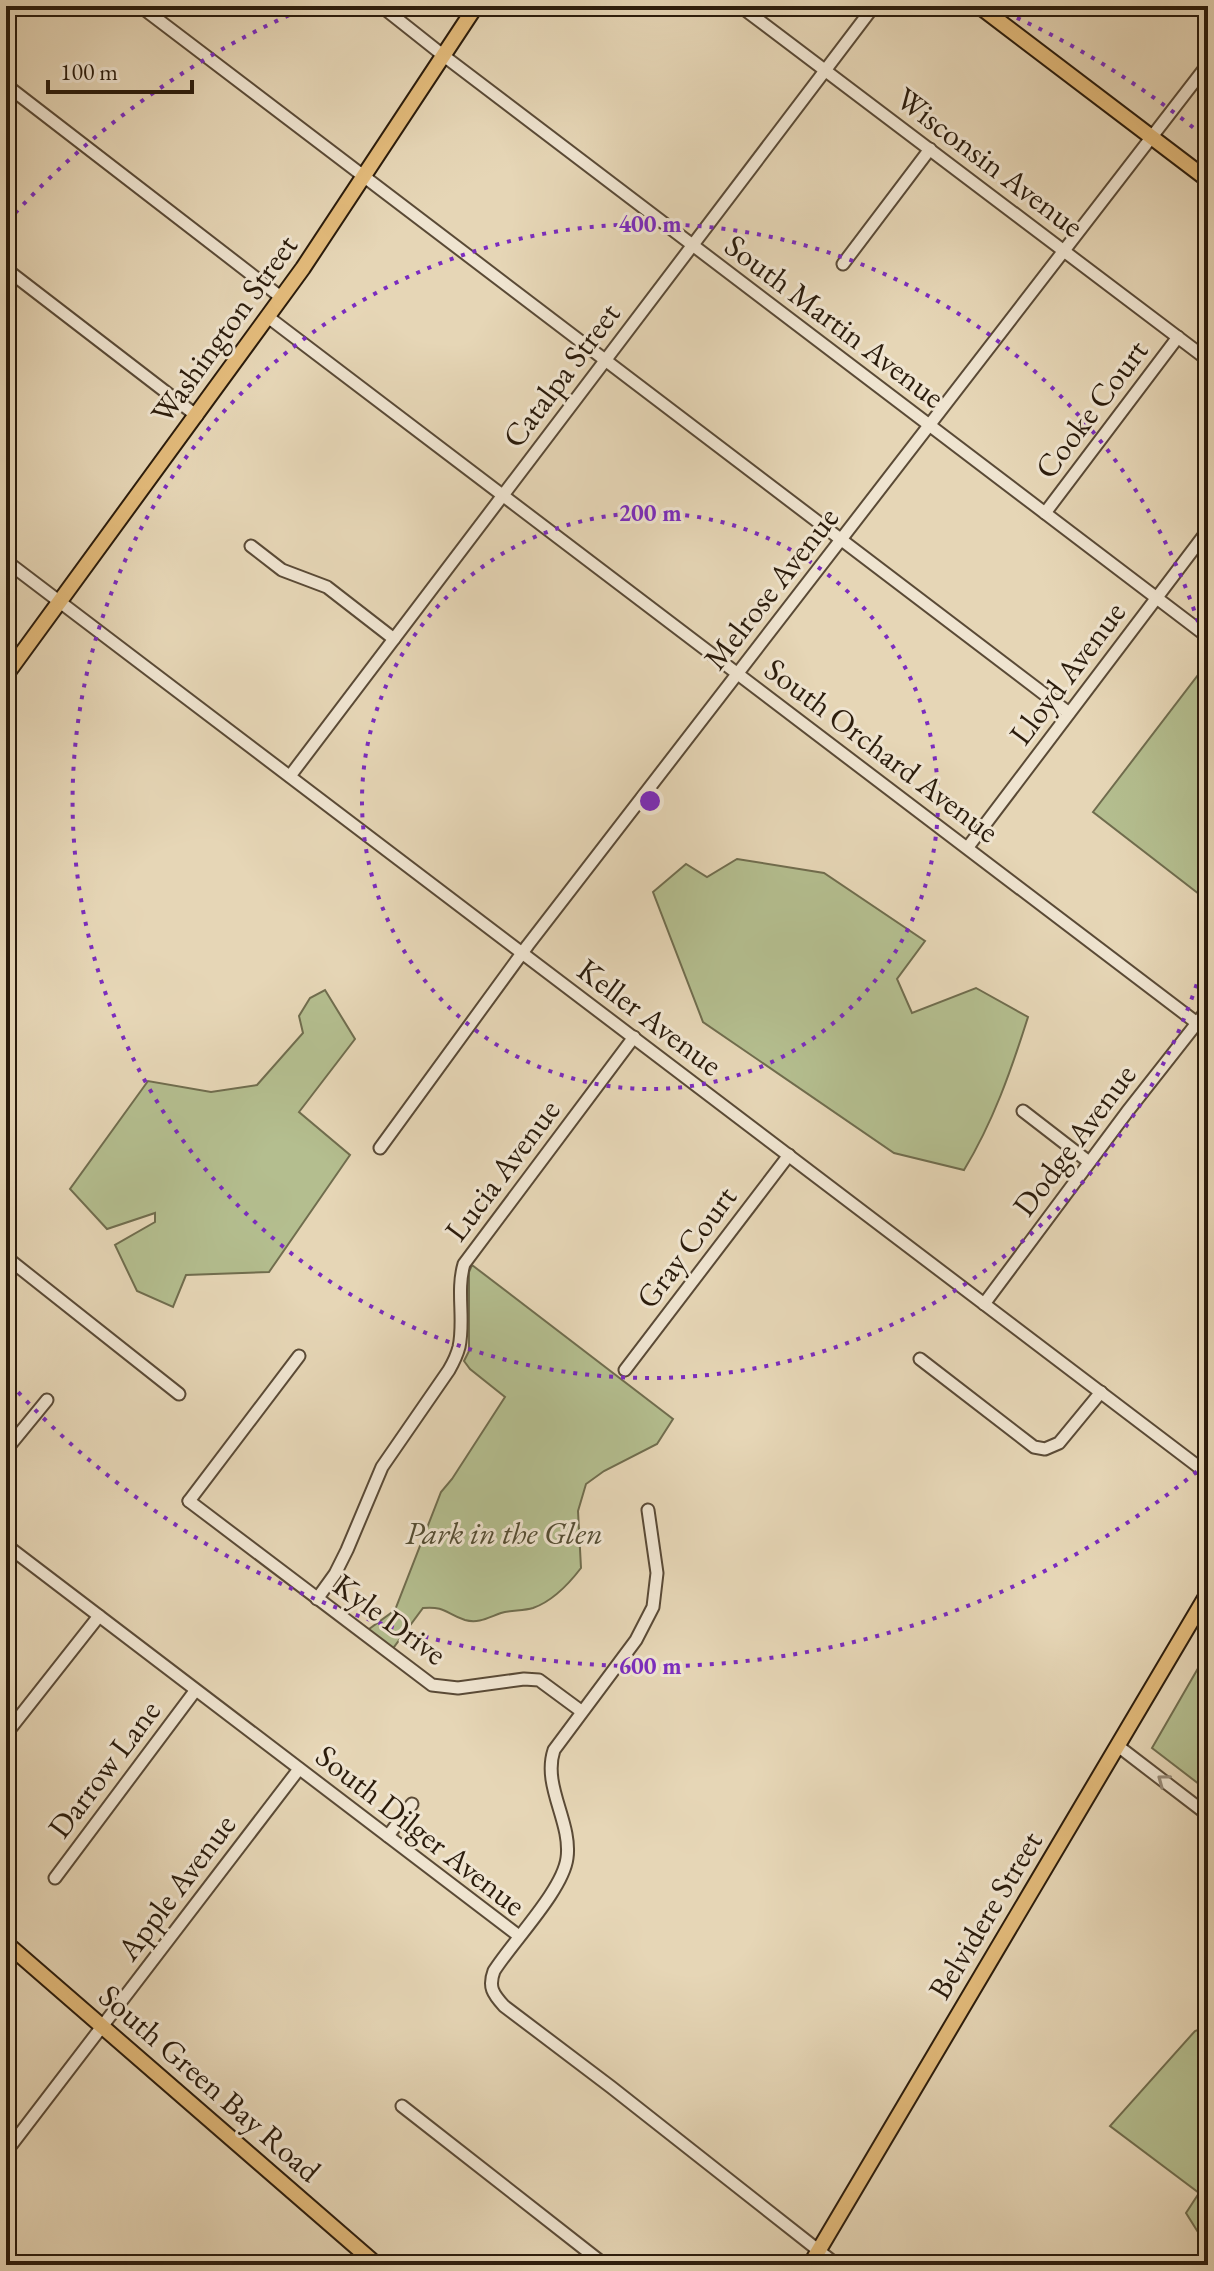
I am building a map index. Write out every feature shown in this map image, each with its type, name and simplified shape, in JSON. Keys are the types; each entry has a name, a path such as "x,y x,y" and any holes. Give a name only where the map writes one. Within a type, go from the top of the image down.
{"main road":[{"name":"Washington Street","path":"6,675 282,298 476,6"},
{"path":"979,6 1208,180"},
{"name":"Belvidere Street","path":"810,2265 1208,1593"},
{"name":"South Green Bay Road","path":"7,1947 377,2265"}],"street":[{"name":"South Martin Avenue","path":"381,6 1208,637"},
{"name":"Wisconsin Avenue","path":"740,6 1208,360"},
{"name":"Catalpa Street","path":"290,776 874,6"},
{"path":"144,7 1069,713"},
{"name":"Melrose Avenue","path":"380,1148 522,952 1208,64"},
{"path":"6,85 282,298"},
{"path":"843,264 930,149"},
{"path":"6,269 197,416"},
{"name":"South Orchard Avenue","path":"268,317 1197,1023"},
{"name":"Cooke Court","path":"1045,513 1178,337"},
{"name":"Lloyd Avenue","path":"968,847 1208,530"},
{"path":"251,546 282,570 327,587 394,639"},
{"name":"Keller Avenue","path":"6,561 1208,1474"},
{"name":"Dodge Avenue","path":"984,1304 1208,1009"},
{"name":"Lucia Avenue","path":"317,1599 347,1550 382,1467 456,1356 460,1344 460,1286 464,1264 634,1037"},
{"path":"1023,1111 1089,1162"},
{"name":"Gray Court","path":"625,1370 789,1155"},
{"path":"6,1257 179,1394"},
{"name":"Kyle Drive","path":"299,1356 184,1503 432,1685 458,1688 524,1679 539,1680 581,1711"},
{"path":"920,1359 1034,1447 1045,1449 1059,1443 1101,1392"},
{"path":"6,1450 47,1400"},
{"path":"519,1936 558,1885 568,1854 566,1831 551,1769 554,1750 636,1640 653,1607 657,1573 648,1510"},
{"name":"South Dilger Avenue","path":"6,1545 519,1936 500,1961 490,1981 490,1989 504,2006 837,2265"},
{"path":"6,1734 99,1616"},
{"name":"Darrow Lane","path":"55,1878 195,1691"},
{"path":"1118,1746 1208,1815"},
{"name":"Apple Avenue","path":"6,2152 299,1769"},
{"path":"388,1836 412,1804"},
{"path":"402,2106 605,2265"}],"green space":[{"path":"1208,662 1208,901 1093,812"},
{"path":"737,859 824,873 925,941 897,979 912,1013 976,988 1028,1017 1000,1096 964,1170 894,1153 703,1022 653,892 686,864 707,877"},
{"path":"325,990 355,1039 299,1112 350,1155 269,1272 186,1275 173,1307 137,1291 115,1245 155,1222 155,1213 107,1229 70,1189 148,1081 211,1092 257,1085 303,1033 299,1016 310,998"},
{"name":"Park in the Glen","path":"472,1265 673,1419 657,1444 604,1471 586,1484 578,1511 581,1568 554,1597 533,1608 475,1621 441,1609 423,1608 391,1651 365,1632 395,1610 441,1492 505,1397 464,1361 469,1351 469,1272"},
{"path":"1208,1651 1208,1791 1152,1748"},
{"path":"1208,2026 1208,2248 1186,2213 1199,2193 1110,2126 1195,2031"}]}
